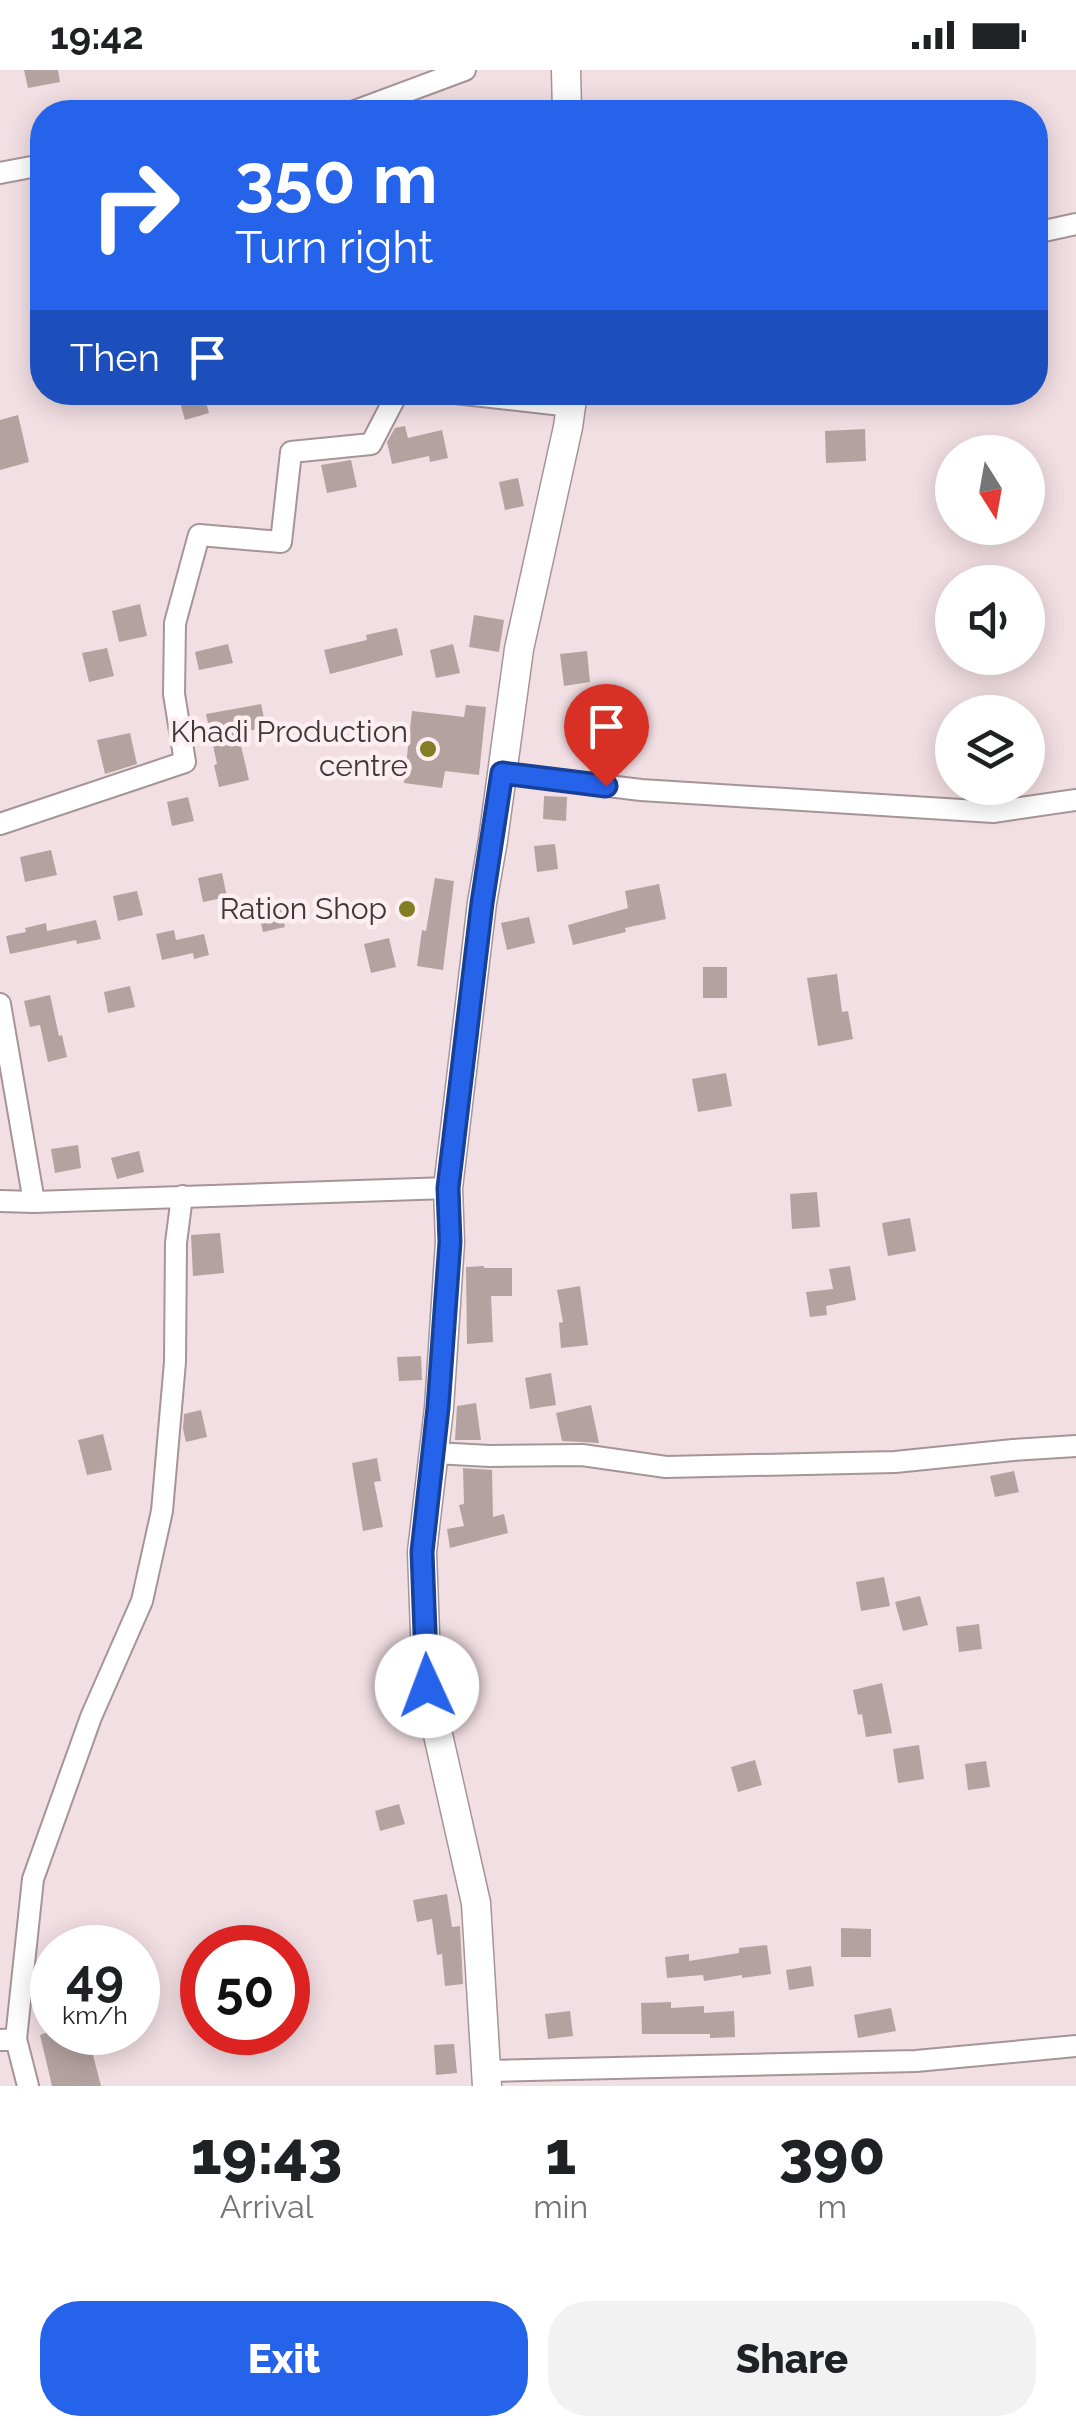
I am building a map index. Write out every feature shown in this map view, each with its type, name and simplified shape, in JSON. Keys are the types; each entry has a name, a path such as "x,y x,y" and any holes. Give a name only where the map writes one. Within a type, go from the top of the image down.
{"main road":[{"path":"566,70 567,100"},
{"path":"487,2078 476,1903 427,1686 422,1552 434,1453 450,1242 448,1188 482,903 519,649 571,405"}],"street":[{"path":"384,100 465,70"},
{"path":"0,173 30,167"},
{"path":"1048,230 1076,224"},
{"path":"0,824 185,762 174,694 175,623 199,535 281,542 292,452 371,444 391,405"},
{"path":"502,773 640,790 993,812 1076,800"},
{"path":"0,1004 34,1202"},
{"path":"0,1200 448,1188"},
{"path":"28,2086 8,2040 33,1879 91,1717 142,1602 162,1511 175,1362 176,1243 182,1196"},
{"path":"434,1453 582,1455 666,1467 895,1462 1076,1446"},
{"path":"487,2078 916,2061 1076,2046"}],"building":[{"path":"24,70 58,70 60,82 28,88"},
{"path":"181,405 207,405 209,413 185,420"},
{"path":"18,415 29,462 0,470 0,420"},
{"path":"405,426 408,438 442,430 448,458 430,462 429,456 392,464 387,442 395,428"},
{"path":"865,429 866,461 826,463 825,431"},
{"path":"351,460 357,487 327,493 321,465"},
{"path":"518,478 524,506 505,510 499,482"},
{"path":"140,604 147,636 119,642 112,611"},
{"path":"474,615 504,620 499,652 469,647"},
{"path":"397,628 403,655 330,674 324,650"},
{"path":"228,644 233,663 199,670 195,652"},
{"path":"453,644 460,673 436,678 430,650"},
{"path":"107,648 114,676 89,682 82,653"},
{"path":"587,651 590,682 564,686 560,654"},
{"path":"261,704 266,727 238,733 249,780 219,787 206,714"},
{"path":"466,705 486,707 479,775 445,771 442,788 404,783 412,711 464,717"},
{"path":"130,733 137,764 105,774 97,740"},
{"path":"544,796 567,797 566,821 543,819"},
{"path":"188,797 194,821 172,826 167,802"},
{"path":"555,844 558,869 537,872 534,846"},
{"path":"51,850 57,875 25,882 20,857"},
{"path":"222,873 227,897 203,902 198,878"},
{"path":"435,878 454,881 443,970 417,966"},
{"path":"659,884 666,919 573,945 568,925 628,908 625,891"},
{"path":"137,891 143,915 118,921 113,896"},
{"path":"279,902 285,927 263,932 257,907"},
{"path":"529,917 535,943 507,950 501,923"},
{"path":"96,920 101,939 77,944 76,940 10,954 6,936 26,932 25,928 46,923 47,931"},
{"path":"174,930 176,940 204,934 209,955 194,959 193,953 162,960 156,934"},
{"path":"389,938 396,967 371,973 364,944"},
{"path":"703,967 727,967 727,998 703,998"},
{"path":"837,974 842,1012 848,1011 853,1039 818,1046 807,978"},
{"path":"130,986 135,1007 108,1013 104,992"},
{"path":"50,995 67,1057 48,1062 40,1025 30,1027 24,1001"},
{"path":"726,1073 732,1106 698,1112 692,1079"},
{"path":"78,1145 81,1168 55,1173 51,1149"},
{"path":"139,1151 144,1172 117,1179 111,1158"},
{"path":"817,1192 820,1227 792,1229 790,1194"},
{"path":"910,1218 916,1251 888,1256 882,1223"},
{"path":"220,1233 224,1273 193,1276 191,1235"},
{"path":"850,1266 856,1300 826,1306 827,1315 810,1317 806,1292 833,1289 829,1269"},
{"path":"466,1267 512,1268 512,1296 491,1296 493,1342 467,1344"},
{"path":"580,1286 588,1345 561,1348 559,1323 563,1322 557,1290"},
{"path":"421,1356 422,1380 399,1381 397,1357"},
{"path":"551,1373 556,1405 530,1409 525,1378"},
{"path":"476,1403 481,1440 455,1440 457,1406"},
{"path":"591,1405 599,1443 562,1441 556,1413"},
{"path":"201,1410 207,1437 186,1442 184,1414"},
{"path":"103,1434 112,1470 87,1475 78,1440"},
{"path":"377,1458 381,1481 374,1482 383,1527 363,1531 352,1463"},
{"path":"463,1468 492,1470 493,1517 504,1514 508,1533 450,1548 447,1529 464,1526 459,1505 464,1504"},
{"path":"1014,1471 1019,1492 995,1497 990,1476"},
{"path":"884,1577 890,1606 861,1611 856,1582"},
{"path":"920,1596 928,1625 903,1631 895,1602"},
{"path":"979,1624 982,1649 959,1652 956,1627"},
{"path":"882,1683 892,1733 866,1737 853,1690"},
{"path":"919,1745 924,1779 898,1783 893,1749"},
{"path":"755,1760 762,1785 738,1792 731,1767"},
{"path":"986,1761 990,1787 968,1790 965,1764"},
{"path":"399,1804 405,1824 380,1831 375,1811"},
{"path":"447,1894 452,1927 460,1926 463,1984 445,1986 442,1954 437,1955 432,1919 417,1922 413,1900"},
{"path":"841,1928 871,1929 871,1957 841,1957"},
{"path":"767,1945 771,1974 704,1981 703,1975 667,1978 665,1957 689,1954 689,1961"},
{"path":"811,1966 814,1986 789,1990 786,1970"},
{"path":"671,2002 671,2008 704,2006 704,2013 734,2011 735,2037 642,2034 641,2003"},
{"path":"891,2008 896,2031 858,2038 854,2015"},
{"path":"570,2011 573,2036 548,2039 545,2014"},
{"path":"454,2044 457,2073 436,2075 434,2045"},
{"path":"45,2055 93,2055 101,2086 52,2086"}],"place":[{"name":"Khadi Production centre","path":"428,749"},
{"name":"Ration Shop","path":"407,909"}],"route":[{"path":"427,1686 422,1552 450,1242 448,1188 482,903 502,773 606,786"}]}
